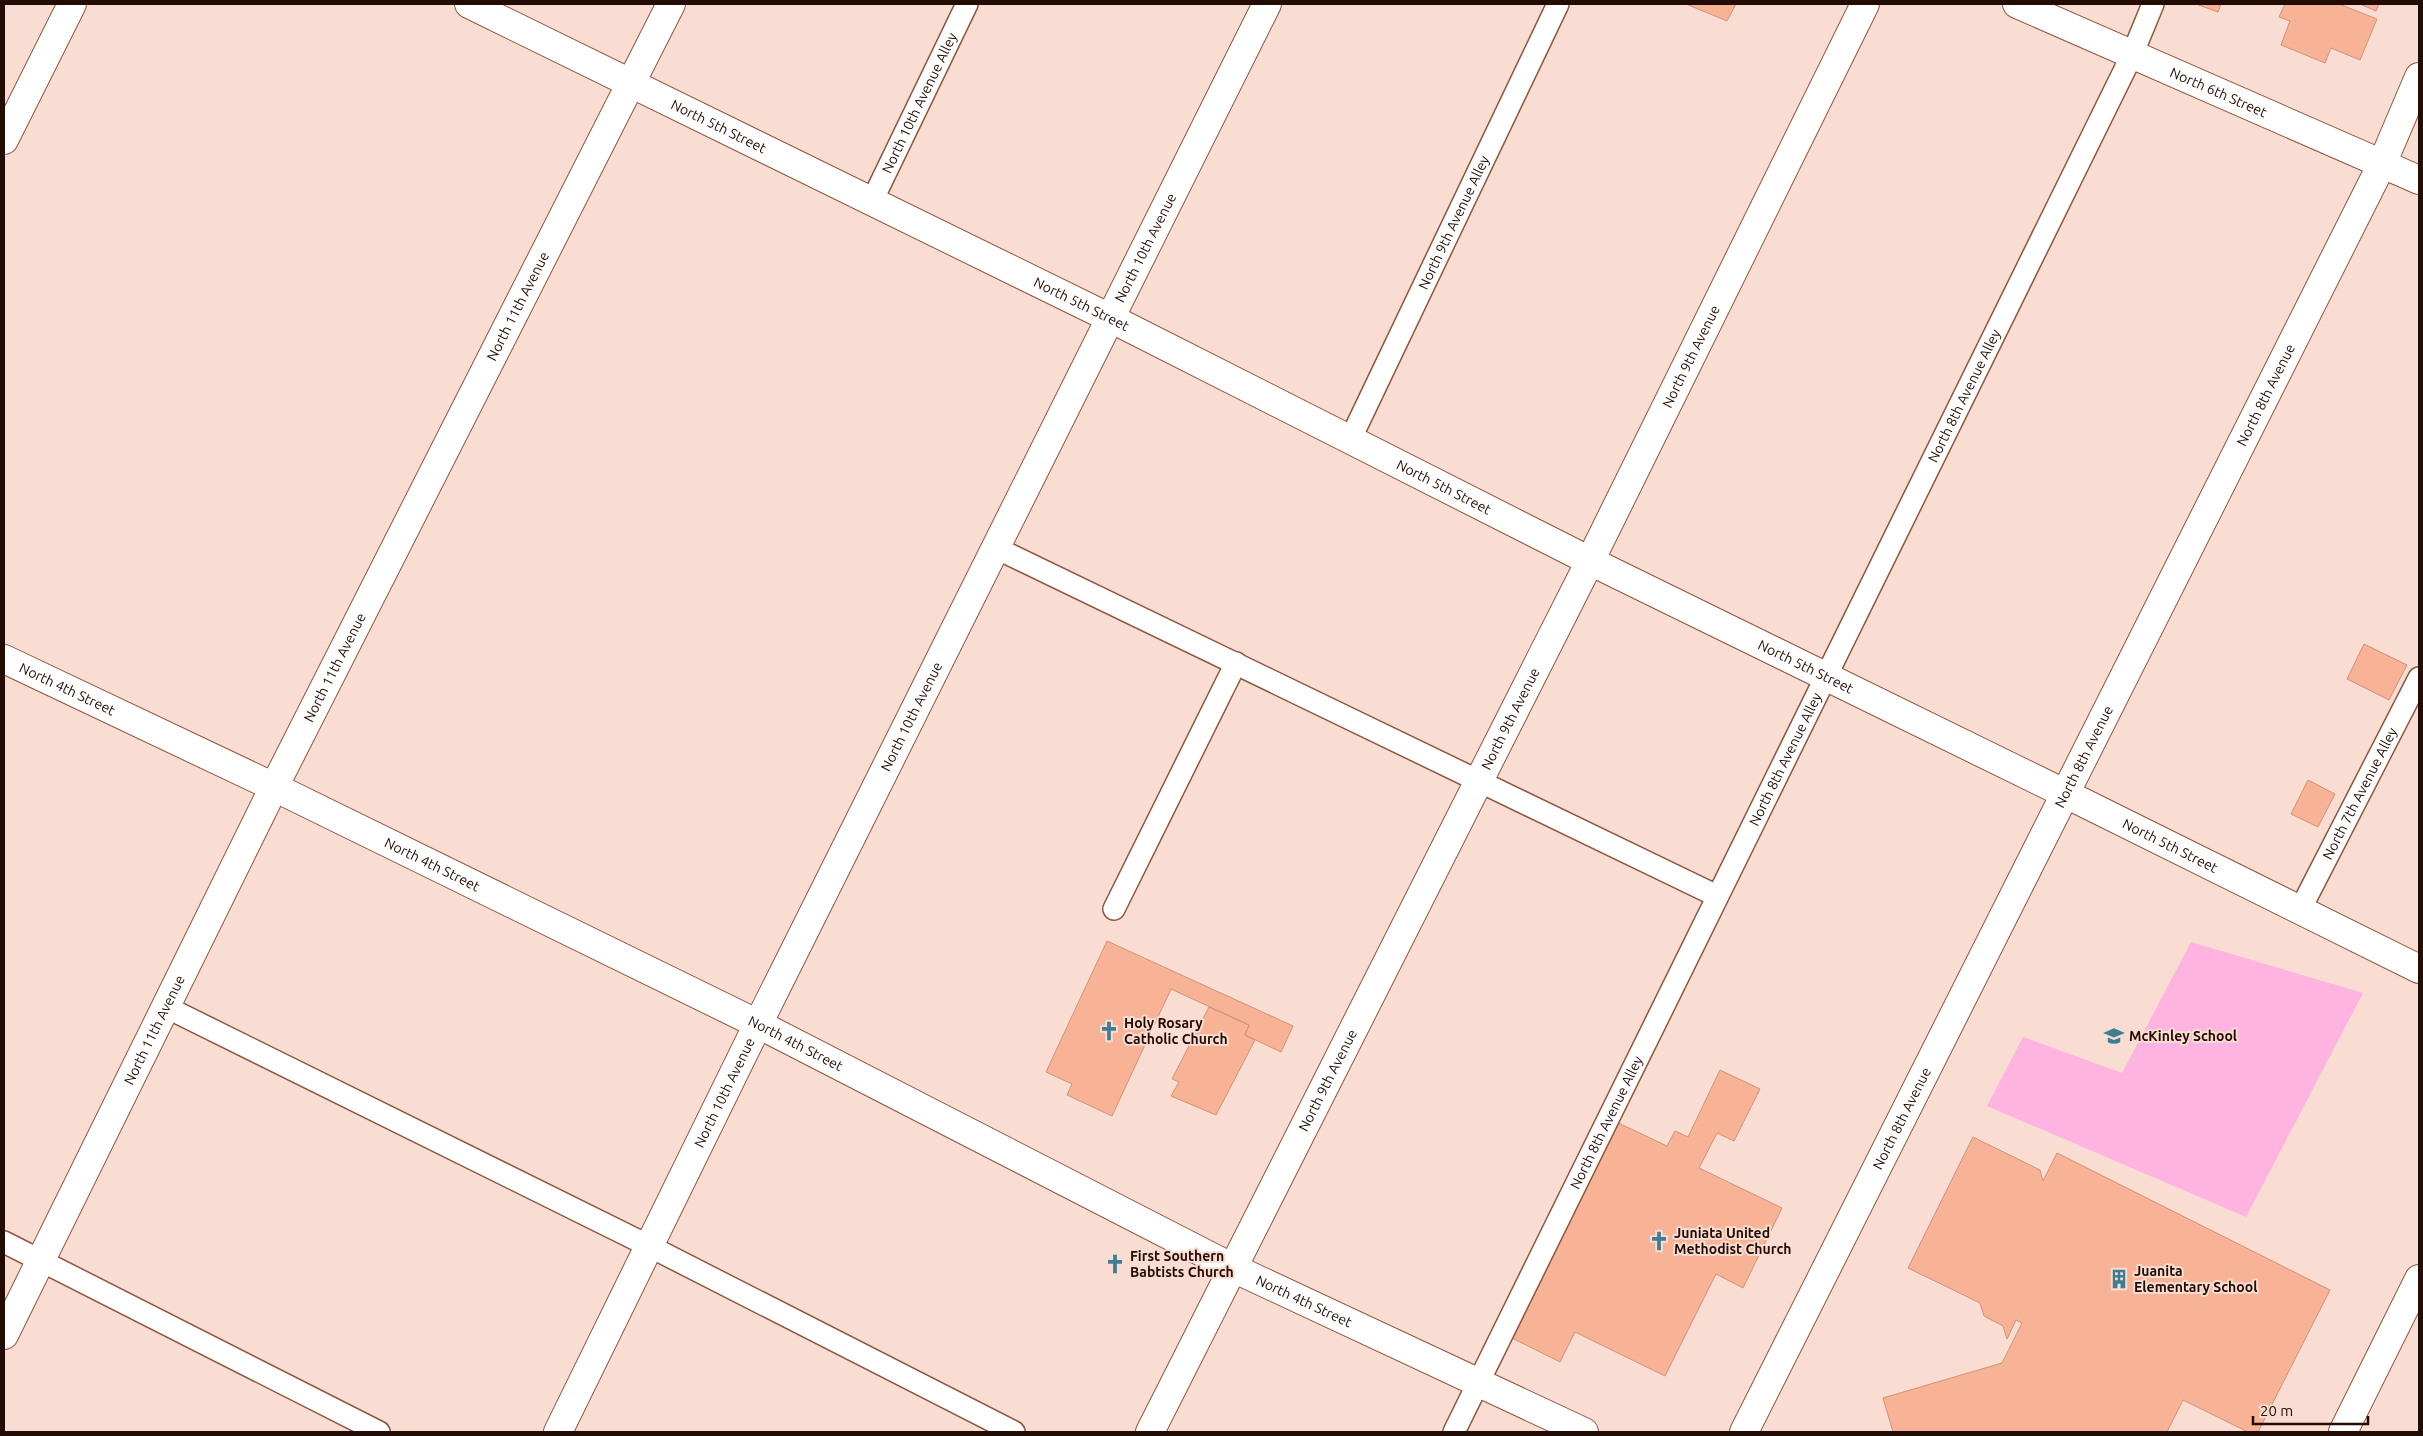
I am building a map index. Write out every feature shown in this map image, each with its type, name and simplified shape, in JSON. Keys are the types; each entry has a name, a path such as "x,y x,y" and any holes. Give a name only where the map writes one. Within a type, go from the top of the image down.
{"street":[{"path":"4,140 72,4"},
{"name":"North 5th Street","path":"469,4 1110,318 1590,562 2066,794 2419,969"},
{"name":"North 11th Avenue","path":"4,1335 274,787 671,4"},
{"name":"North 10th Avenue","path":"558,1432 758,1024 1267,4"},
{"name":"North 9th Avenue","path":"1150,1432 1590,562 1865,4"},
{"name":"North 6th Street","path":"2017,4 2419,180"},
{"name":"North 8th Avenue","path":"1744,1432 2382,164 2419,77"},
{"name":"North 4th Street","path":"4,659 274,787 758,1024 1233,1268 1584,1432"},
{"path":"2343,1432 2419,1279"}],"lane":[{"name":"North 10th Avenue Alley","path":"872,202 967,4"},
{"name":"North 9th Avenue Alley","path":"1350,440 1558,4"},
{"name":"North 8th Avenue Alley","path":"1454,1432 2132,55 2153,4"},
{"path":"996,548 1717,896"},
{"path":"1114,909 1236,663"},
{"name":"North 7th Avenue Alley","path":"2300,910 2419,678"},
{"path":"166,1006 649,1246 1014,1432"},
{"path":"4,1242 379,1432"}],"shaded area":[{"path":"2191,942 2363,993 2246,1217 1987,1106 2023,1037 2122,1073"}],"building":[{"path":"1686,4 1736,4 1727,21"},
{"path":"2196,4 2221,4 2218,12"},
{"path":"2285,4 2339,4 2377,19 2360,60 2331,48 2325,63 2281,45 2290,21 2279,17"},
{"path":"2360,4 2379,4 2376,11"},
{"path":"2364,644 2407,665 2389,700 2347,679"},
{"path":"2308,780 2335,794 2318,827 2291,814"},
{"name":"Holy Rosary Catholic Church","path":"1107,941 1293,1026 1281,1052 1245,1035 1249,1025 1171,989 1112,1116 1067,1095 1072,1084 1046,1072"},
{"path":"1209,1007 1249,1025 1245,1035 1255,1040 1216,1115 1171,1096 1179,1082 1172,1079"},
{"name":"Juniata United Methodist Church","path":"1720,1070 1760,1089 1734,1141 1717,1133 1699,1168 1782,1208 1743,1288 1716,1274 1665,1376 1575,1332 1560,1362 1506,1335 1612,1120 1667,1146 1675,1131 1688,1137"},
{"name":"Juanita Elementary School","path":"1973,1137 2040,1170 2043,1181 2057,1153 2330,1290 2258,1432 2248,1432 2183,1400 2167,1432 1893,1432 1883,1398 2002,1363 2022,1323 2016,1320 2007,1339 2003,1326 1984,1316 1980,1303 1908,1268"}],"place":[{"name":"Holy Rosary Catholic Church","path":"1109,1031"},
{"name":"McKinley School","path":"2114,1036"},
{"name":"Juniata United Methodist Church","path":"1659,1241"},
{"name":"First Southern Babtists Church","path":"1115,1264"},
{"name":"Juanita Elementary School","path":"2119,1279"}]}
